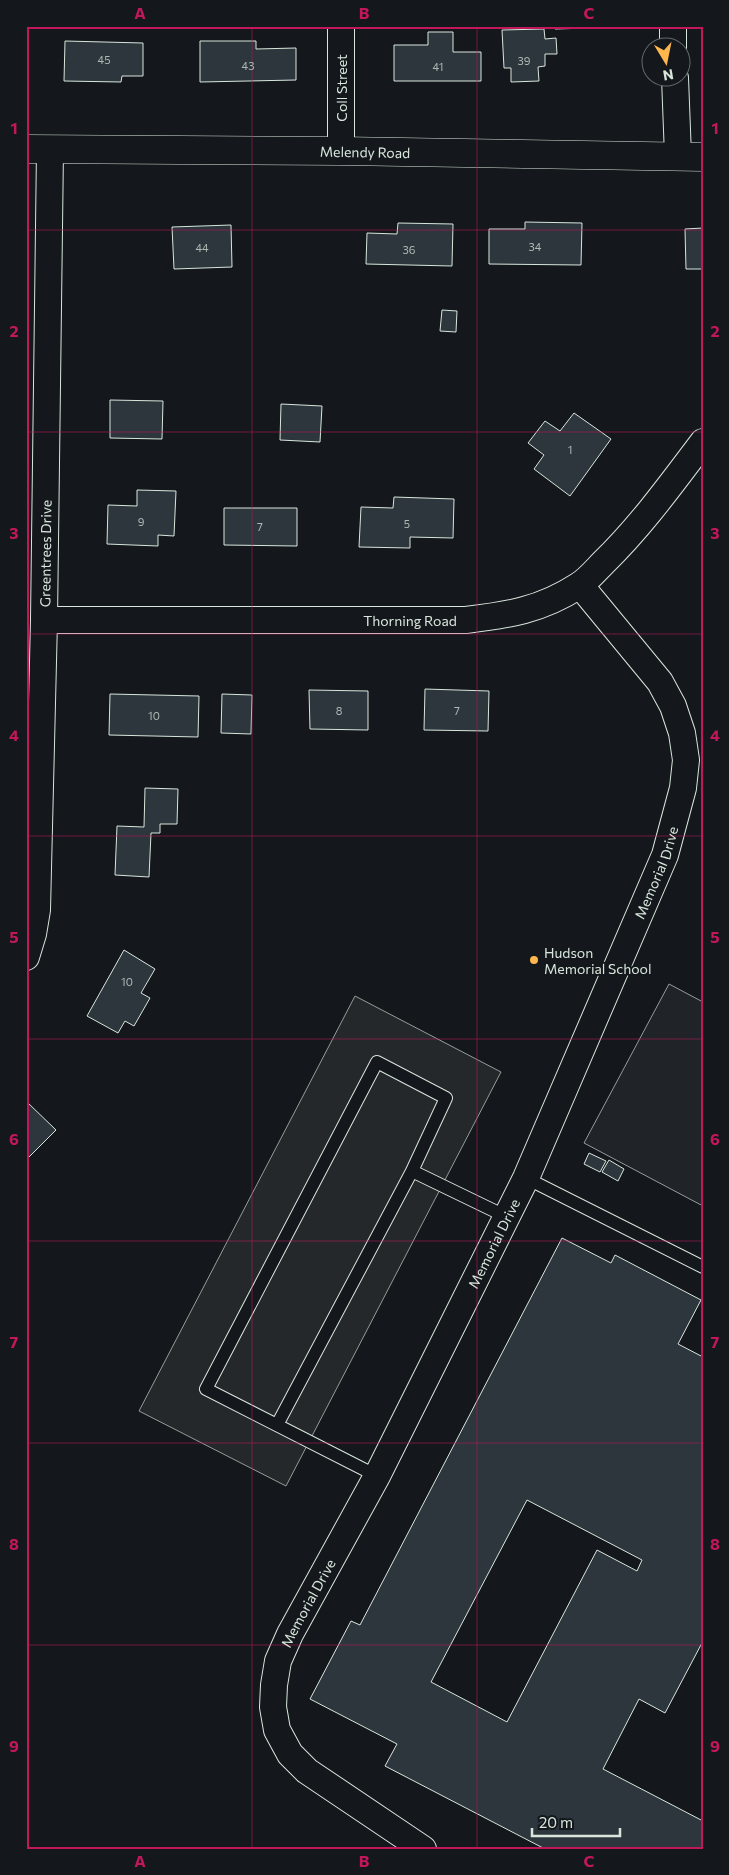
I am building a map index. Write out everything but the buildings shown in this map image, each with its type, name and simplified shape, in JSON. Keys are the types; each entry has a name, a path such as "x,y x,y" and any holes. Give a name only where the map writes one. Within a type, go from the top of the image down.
{"street":[{"name":"Coll Street","path":"341,26 341,151"},
{"path":"677,88 690,156"},
{"name":"Melendy Road","path":"38,149 690,156"},
{"name":"Greentrees Drive","path":"27,955 37,910 44,620 38,149"},
{"name":"Thorning Road","path":"44,620 466,620 514,614 550,602 580,585 620,547 672,484 703,442"},
{"name":"Memorial Drive","path":"423,1849 307,1771 290,1754 277,1730 273,1707 274,1685 278,1662 290,1634 376,1476 526,1178 665,854 681,796 686,760 682,733 673,706 660,682 580,585"}],"lane":[{"path":"277,1425 412,1171 446,1098 378,1062 206,1389 376,1476"},
{"path":"412,1171 507,1217"},
{"path":"526,1178 703,1267"}],"shaded area":[{"path":"669,984 703,1002 703,1206 584,1143"},
{"path":"355,996 501,1072 286,1486 139,1411"}],"place":[{"name":"Hudson Memorial School","path":"534,960"}]}
